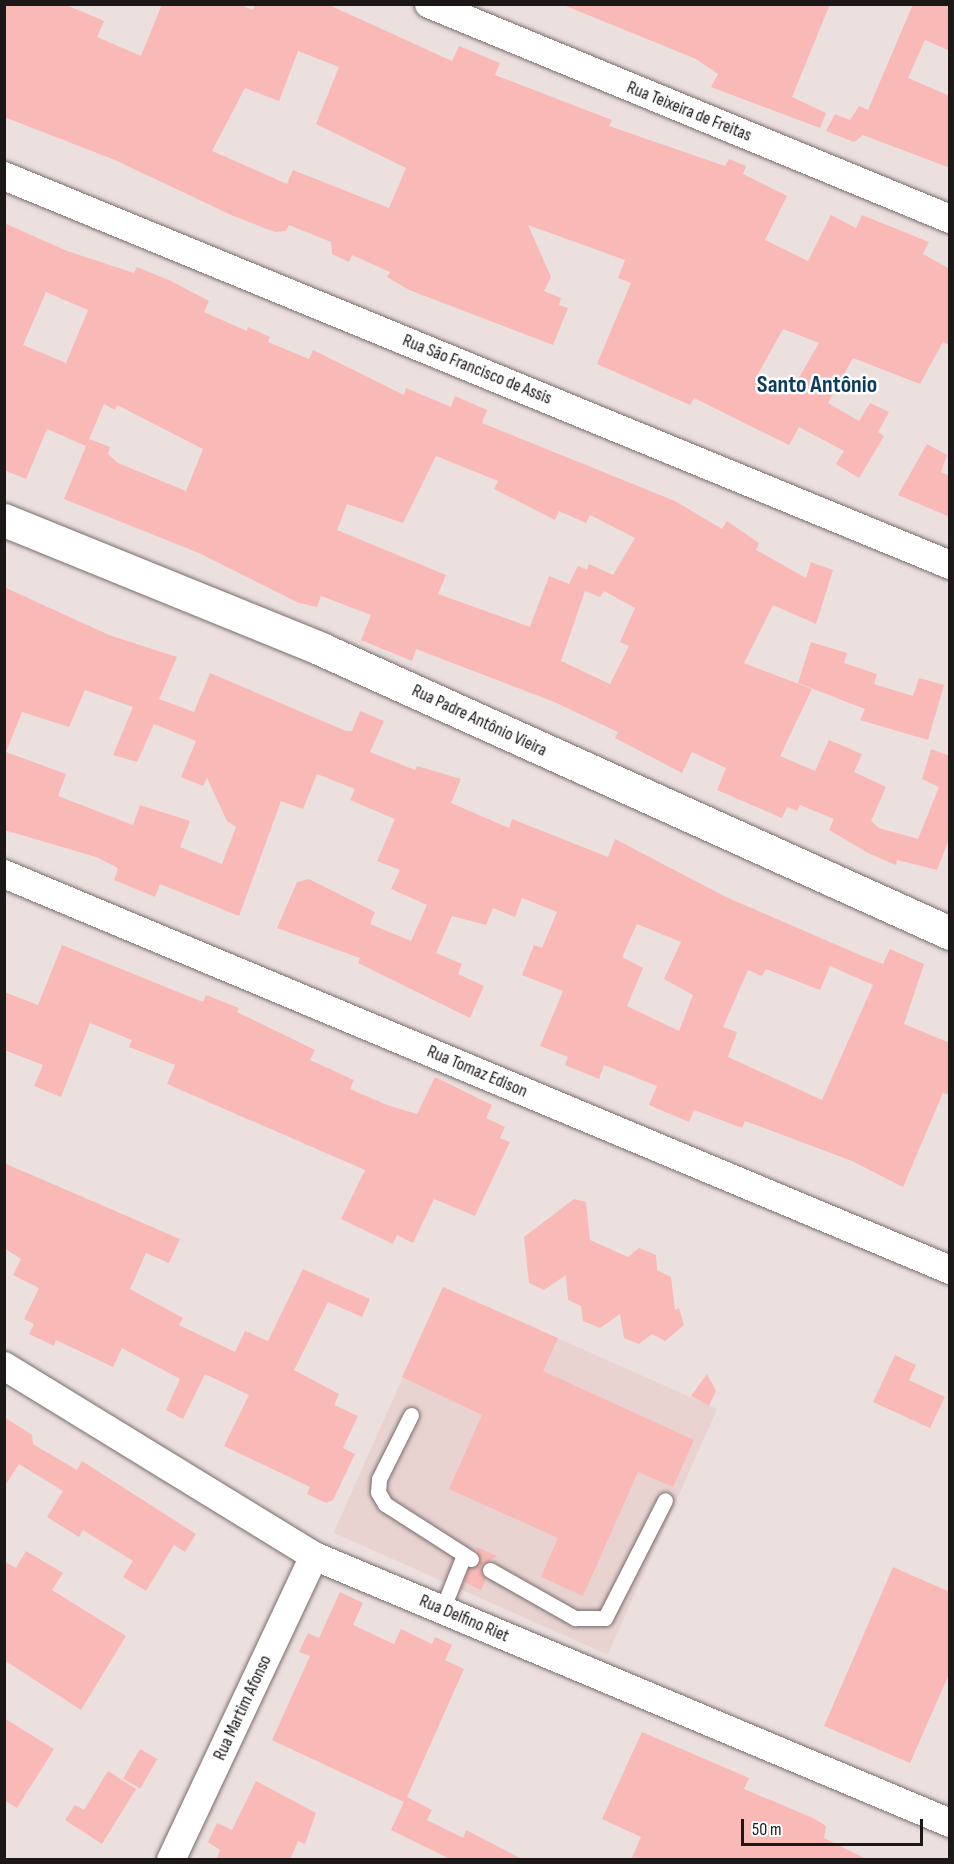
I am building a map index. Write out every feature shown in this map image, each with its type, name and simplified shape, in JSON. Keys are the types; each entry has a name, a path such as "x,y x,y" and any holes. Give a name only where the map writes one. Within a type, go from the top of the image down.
{"street":[{"name":"Rua Teixeira de Freitas","path":"429,4 950,219"},
{"name":"Rua São Francisco de Assis","path":"4,176 950,565"},
{"name":"Rua Padre Antônio Vieira","path":"4,520 321,649 950,933"},
{"name":"Rua Tomaz Edison","path":"4,874 950,1270"},
{"name":"Rua Delfino Riet","path":"4,1366 314,1556 950,1823"},
{"name":"Rua Martim Afonso","path":"171,1860 314,1556"}],"lane":[{"path":"411,1415 380,1479 378,1492 384,1504 467,1557 442,1610"},
{"path":"490,1570 575,1618 605,1618 665,1500"}],"shaded area":[{"path":"443,1287 717,1409 608,1655 334,1533"}],"building":[{"path":"4,4 64,4 104,21 97,37 141,56 162,4 238,4 253,10 255,4 327,4 452,61 459,46 500,63 495,75 612,120 609,126 725,166 729,159 746,166 743,174 787,196 765,240 808,261 831,215 856,228 862,215 929,242 923,254 950,269 950,346 943,342 920,384 853,358 828,403 859,421 870,403 889,412 878,432 884,436 859,478 836,464 844,451 799,427 789,445 694,398 690,405 597,364 631,283 618,278 625,260 528,225 551,277 544,291 561,298 559,305 568,308 553,345 409,290 387,277 390,272 352,255 349,262 332,254 331,242 289,225 286,231 275,232 231,215 115,160 4,117","holes":["298,51 339,67 316,124 406,168 389,208 293,170 287,184 212,151 245,88 279,101","783,329 819,343 790,393 758,374"]},
{"path":"561,4 830,4 792,97 826,113 820,128 711,87 718,74 696,59"},
{"path":"913,4 950,4 950,51 925,40 908,78 950,96 950,168 863,135 854,142 826,131 835,114 850,120 859,106 868,110"},
{"path":"4,223 67,251 134,273 137,267 171,281 209,301 204,312 247,331 248,327 270,337 268,342 309,359 313,350 404,395 406,388 451,407 455,396 487,410 482,423 675,501 722,529 727,521 759,543 756,550 806,578 811,562 833,570 816,624 773,605 744,663 812,689 780,756 815,771 829,740 862,754 854,772 886,787 871,821 879,828 918,839 939,787 922,779 931,749 950,756 950,837 937,870 897,860 896,865 868,853 829,830 834,819 800,805 797,811 787,807 782,818 717,790 726,768 692,752 682,773 615,738 618,732 552,701 416,649 412,661 361,640 371,615 321,596 317,607 299,603 199,553 64,499 89,439 86,446 47,429 26,479 4,470","holes":["46,292 88,310 66,363 23,345","104,404 115,410 117,405 203,449 186,491 118,463 108,454 110,447 89,439","436,456 498,481 494,489 555,520 559,511 586,523 590,515 635,538 613,575 589,564 587,570 578,566 569,584 549,576 530,627 438,594 446,575 337,530 347,504 403,523","585,591 600,597 604,591 635,608 620,642 629,646 610,684 561,661"]},
{"path":"927,444 947,455 941,472 950,476 950,517 898,495"},
{"path":"4,587 109,635 177,657 159,699 194,712 210,673 346,731 352,731 360,711 384,721 370,752 415,770 417,766 461,779 451,803 509,828 512,819 608,857 615,839 726,897 860,955 883,964 890,949 924,964 904,1024 950,1043 950,1095 943,1093 903,1187 852,1161 745,1121 742,1128 694,1110 689,1122 649,1105 657,1086 604,1065 599,1079 565,1065 568,1057 540,1046 563,991 522,975 534,945 542,948 557,912 522,898 515,917 493,908 486,925 452,916 436,953 462,964 458,974 484,986 470,1018 358,963 360,958 277,928 297,882 309,879 375,912 370,924 411,941 427,905 391,889 400,870 377,861 395,819 350,800 355,789 317,774 303,809 281,801 239,916 160,884 155,897 114,880 118,868 96,857 4,830","holes":["85,690 133,707 113,755 137,762 154,724 196,741 181,777 203,786 207,778 227,821 236,827 222,864 180,847 190,821 140,805 133,825 58,796 66,774 6,752 22,712 69,727","637,924 681,942 664,979 693,995 679,1031 627,1006 643,968 622,957","830,966 873,985 822,1100 728,1057 737,1032 723,1027 748,970 762,976 766,969 820,990"]},
{"path":"811,642 847,653 844,663 877,674 874,684 913,696 919,678 944,685 928,740 860,720 865,709 798,683"},
{"path":"62,945 203,1002 206,995 239,1008 237,1012 315,1050 310,1060 354,1080 350,1089 387,1105 417,1114 435,1077 492,1105 486,1118 505,1127 500,1138 510,1142 475,1216 434,1199 413,1243 397,1235 393,1244 341,1219 365,1170 167,1084 175,1065 129,1047 132,1040 90,1023 61,1097 34,1086 43,1065 4,1050 4,992 38,1005"},
{"path":"4,1163 180,1239 169,1263 146,1253 130,1289 183,1318 179,1325 235,1352 245,1331 268,1341 303,1269 370,1299 362,1317 328,1302 294,1370 339,1394 334,1405 358,1416 343,1448 355,1454 333,1500 326,1503 307,1494 310,1487 224,1446 249,1395 205,1374 183,1419 166,1410 180,1379 122,1348 113,1367 56,1340 54,1346 29,1334 34,1324 24,1319 39,1288 13,1275 21,1259 4,1248"},
{"path":"574,1199 586,1202 590,1240 628,1257 639,1248 656,1255 657,1270 671,1277 675,1310 679,1308 684,1325 665,1341 652,1334 639,1344 624,1338 620,1314 600,1328 583,1321 581,1306 568,1300 566,1275 544,1290 529,1283 524,1237"},
{"path":"443,1287 558,1338 543,1371 694,1440 673,1487 638,1472 583,1596 541,1577 558,1538 449,1489 482,1415 402,1377"},
{"path":"895,1355 916,1365 909,1380 945,1397 930,1428 873,1402"},
{"path":"707,1374 716,1391 709,1406 691,1396"},
{"path":"4,1417 32,1435 33,1444 77,1470 82,1461 196,1534 185,1552 174,1545 146,1591 123,1577 133,1561 83,1530 79,1537 47,1517 63,1491 19,1464 4,1487"},
{"path":"477,1547 497,1556 481,1566 486,1579 481,1590 464,1582 469,1568 479,1564"},
{"path":"26,1551 63,1573 52,1590 126,1636 81,1710 4,1660 4,1561 16,1568"},
{"path":"893,1567 950,1592 950,1672 910,1763 824,1726"},
{"path":"340,1592 363,1603 353,1625 394,1644 401,1629 432,1644 435,1637 452,1645 445,1660 464,1669 407,1797 432,1810 427,1820 463,1838 466,1830 524,1860 452,1860 391,1830 404,1802 272,1740 310,1656 299,1652 308,1633 319,1638"},
{"path":"4,1718 54,1749 17,1808 4,1800"},
{"path":"642,1732 749,1778 744,1789 813,1818 826,1826 824,1838 868,1860 631,1860 641,1837 602,1819"},
{"path":"140,1749 157,1759 140,1788 123,1778"},
{"path":"108,1771 136,1789 102,1844 65,1820 75,1805 84,1810"},
{"path":"256,1781 316,1813 305,1844 298,1841 290,1860 216,1860 220,1850 208,1842 217,1823 232,1830"}],"district":[{"name":"Santo Antônio","path":"817,385"}]}
